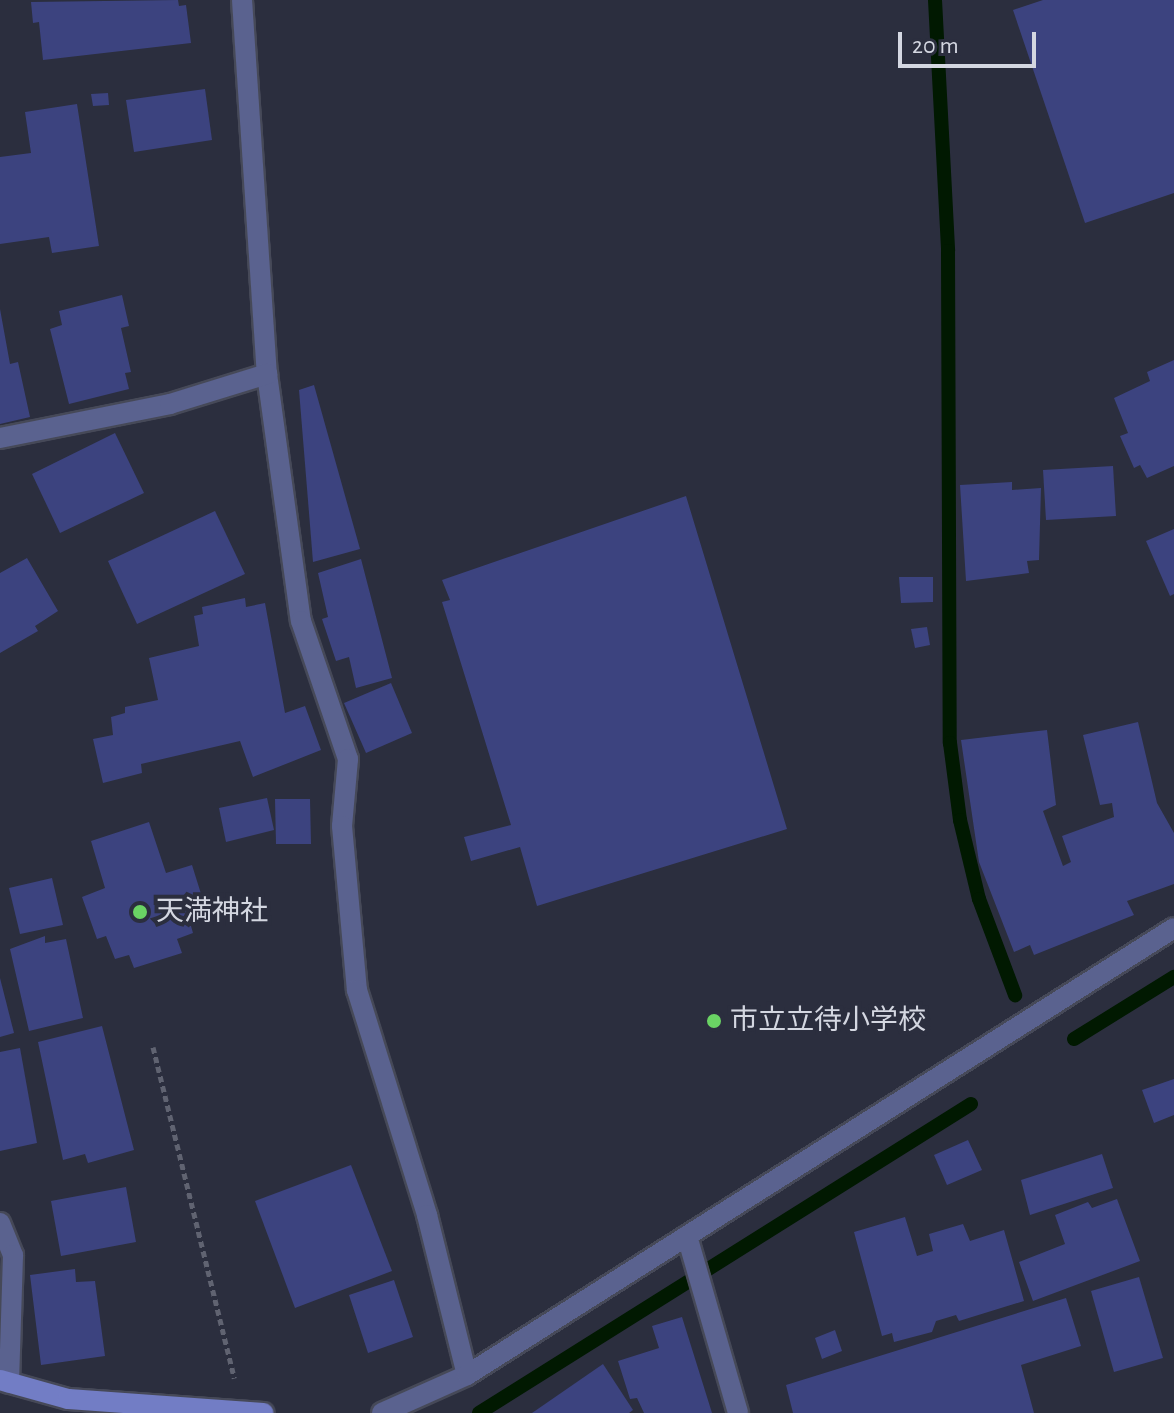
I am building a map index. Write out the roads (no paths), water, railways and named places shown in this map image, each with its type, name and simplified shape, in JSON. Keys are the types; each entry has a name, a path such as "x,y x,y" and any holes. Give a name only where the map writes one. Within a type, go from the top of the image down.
{"street":[{"path":"242,0 267,374 301,621 348,759 342,826 357,990 427,1215 467,1375"},
{"path":"0,438 170,404 267,374"},
{"path":"382,1413 467,1375 1174,928"},
{"path":"0,1223 13,1255 5,1381 68,1399 263,1413"},
{"path":"687,1236 738,1413"}],"waterway":[{"path":"935,0 948,251 950,743 960,820 979,899 1015,995"},
{"path":"1074,1039 1174,977"},
{"path":"479,1413 971,1104"}],"place":[{"name":"天満神社","path":"140,912"},
{"name":"市立立待小学校","path":"714,1021"}]}
